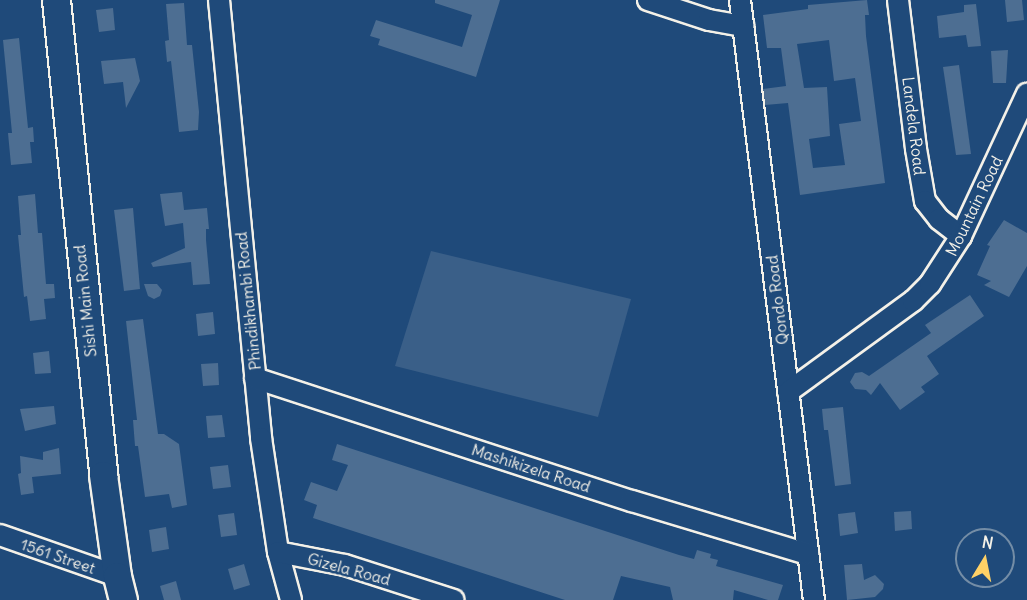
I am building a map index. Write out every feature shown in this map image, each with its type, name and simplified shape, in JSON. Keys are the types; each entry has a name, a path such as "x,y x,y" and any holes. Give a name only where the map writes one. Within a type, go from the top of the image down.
{"street":[{"name":"Sishi Main Road","path":"56,0 102,475 120,588"},
{"name":"Phindikhambi Road","path":"219,0 255,378 278,552 291,600"},
{"path":"648,0 709,20 743,26"},
{"name":"Qondo Road","path":"740,0 814,600"},
{"name":"Landela Road","path":"898,0 916,148 925,201 939,219 961,236"},
{"name":"Mountain Road","path":"788,392 913,300 945,264 961,236 1027,94"},
{"name":"Mashikizela Road","path":"255,378 643,504 808,554"},
{"name":"1561 Street","path":"0,535 120,588"},
{"name":"Gizela Road","path":"278,552 345,565 454,600"}],"shaded area":[{"path":"431,251 631,299 598,417 395,366"}],"building":[{"path":"435,0 500,0 476,77 378,45 380,39 370,36 376,20 462,47 472,15 435,3"},
{"path":"867,0 869,15 865,15 866,36 885,183 800,195 788,103 765,105 763,89 786,86 781,48 767,48 763,15 808,9 808,5","holes":["829,40 834,81 855,78 861,121 839,124 845,165 813,168 809,139 830,136 827,87 804,88 797,44"]},
{"path":"1005,0 1022,0 1024,20 1007,22"},
{"path":"184,3 187,45 192,45 199,112 198,130 179,132 171,61 167,62 165,41 169,40 166,4"},
{"path":"976,4 981,46 968,47 966,35 939,38 937,16 964,12 964,5"},
{"path":"113,8 115,30 99,32 96,10"},
{"path":"19,38 28,128 33,127 34,142 30,142 32,163 11,165 8,133 12,133 3,40"},
{"path":"1008,50 1006,83 993,83 991,51"},
{"path":"135,58 140,81 126,108 123,82 104,84 101,61"},
{"path":"959,65 971,154 956,155 943,67"},
{"path":"182,192 184,210 207,208 209,229 206,229 206,240 210,284 193,285 191,262 153,267 151,263 185,248 183,223 165,226 160,194"},
{"path":"35,194 38,233 42,233 46,284 54,284 55,298 44,299 46,319 30,321 27,296 24,297 18,235 21,235 18,196"},
{"path":"133,208 140,289 124,291 114,210"},
{"path":"1004,220 1027,233 1027,266 1009,297 984,285 991,281 977,275 990,246 987,245"},
{"path":"144,284 157,284 162,290 160,296 154,299 148,296"},
{"path":"970,295 984,316 927,356 939,374 921,387 925,392 900,410 880,383 871,395 866,390 855,389 850,382 855,373 862,372 869,376 931,333 925,325"},
{"path":"213,312 215,334 198,336 196,314"},
{"path":"143,319 158,434 164,434 179,444 187,505 172,508 169,494 145,497 138,446 135,446 133,420 137,420 126,321"},
{"path":"49,351 51,373 35,374 33,353"},
{"path":"218,363 219,385 203,386 201,364"},
{"path":"54,406 56,424 25,431 20,409"},
{"path":"843,407 851,484 835,486 828,430 824,430 822,409"},
{"path":"222,415 225,437 208,438 206,416"},
{"path":"337,444 679,555 694,559 697,550 711,554 710,558 718,560 716,566 783,585 778,600 768,600 734,590 733,600 673,600 670,587 621,576 613,600 565,600 313,518 317,505 304,500 311,482 337,491 348,465 332,460"},
{"path":"59,448 61,474 32,477 34,493 21,495 18,474 21,473 20,456 43,460 43,452"},
{"path":"228,465 231,487 213,489 210,467"},
{"path":"911,511 912,529 895,531 894,512"},
{"path":"855,512 858,533 840,536 838,514"},
{"path":"234,513 237,535 221,537 218,515"},
{"path":"166,527 169,549 152,552 149,530"},
{"path":"244,564 250,585 234,590 228,569"},
{"path":"862,564 864,580 875,575 884,584 883,589 875,597 847,600 844,565"},
{"path":"176,581 181,600 164,600 160,586"}]}
